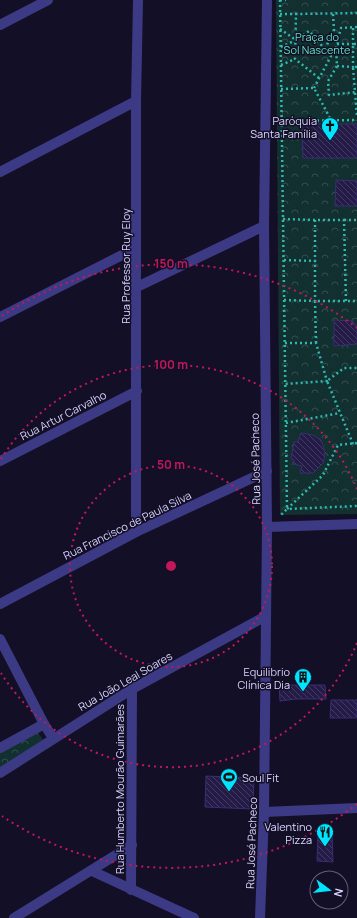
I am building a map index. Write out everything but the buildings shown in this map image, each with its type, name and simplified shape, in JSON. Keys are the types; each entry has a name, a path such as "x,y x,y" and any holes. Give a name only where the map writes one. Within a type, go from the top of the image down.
{"street":[{"path":"0,25 48,0"},
{"name":"Rua Professor Ruy Eloy","path":"136,532 136,101 138,0"},
{"name":"Rua José Pacheco","path":"260,918 264,812 267,527 264,226 267,0"},
{"path":"0,172 136,101"},
{"path":"137,287 264,226"},
{"path":"0,317 136,248"},
{"name":"Rua Artur Carvalho","path":"0,461 137,391"},
{"name":"Rua Francisco de Paula Silva","path":"0,604 136,532 267,471"},
{"path":"267,527 357,524"},
{"name":"Rua João Leal Soares","path":"0,773 52,738 132,689 266,616"},
{"path":"0,639 52,738"},
{"name":"Rua Humberto Mourão Guimarães","path":"131,890 132,689"},
{"path":"0,748 44,724"},
{"path":"264,812 357,808"},
{"path":"19,917 132,845"},
{"path":"92,871 194,918"}],"path":[{"path":"286,0 280,0 280,29 287,509"},
{"path":"280,14 357,13"},
{"path":"295,59 296,14"},
{"path":"325,49 334,30 333,14"},
{"path":"353,27 355,44 353,67 357,117"},
{"path":"356,92 329,95 328,81 337,66 337,44 341,28 357,27"},
{"path":"280,29 296,40"},
{"path":"281,47 296,40 309,31 331,56 314,88"},
{"path":"337,44 355,44"},
{"path":"295,59 319,78"},
{"path":"281,65 295,59"},
{"path":"337,66 357,67"},
{"path":"281,89 314,88"},
{"path":"314,88 331,120"},
{"path":"282,121 357,120"},
{"path":"283,219 357,220"},
{"path":"287,509 323,475 338,445 355,444 327,381 316,343 315,220"},
{"path":"344,220 346,301"},
{"path":"284,260 316,261"},
{"path":"284,300 357,301"},
{"path":"285,343 316,343"},
{"path":"285,384 327,381 344,368 357,368"},
{"path":"286,423 340,412"},
{"path":"287,509 357,506"}],"green space":[{"name":"Praça do Sol Nascente","path":"276,0 357,0 357,514 280,515"},
{"path":"35,726 44,741 0,768 0,746"}],"place":[{"name":"Paróquia Santa Família","path":"330,141"},
{"name":"Equilibrio Clínica Dia","path":"303,692"},
{"name":"Soul Fit","path":"229,792"},
{"name":"Valentino Pizza","path":"325,847"}]}
